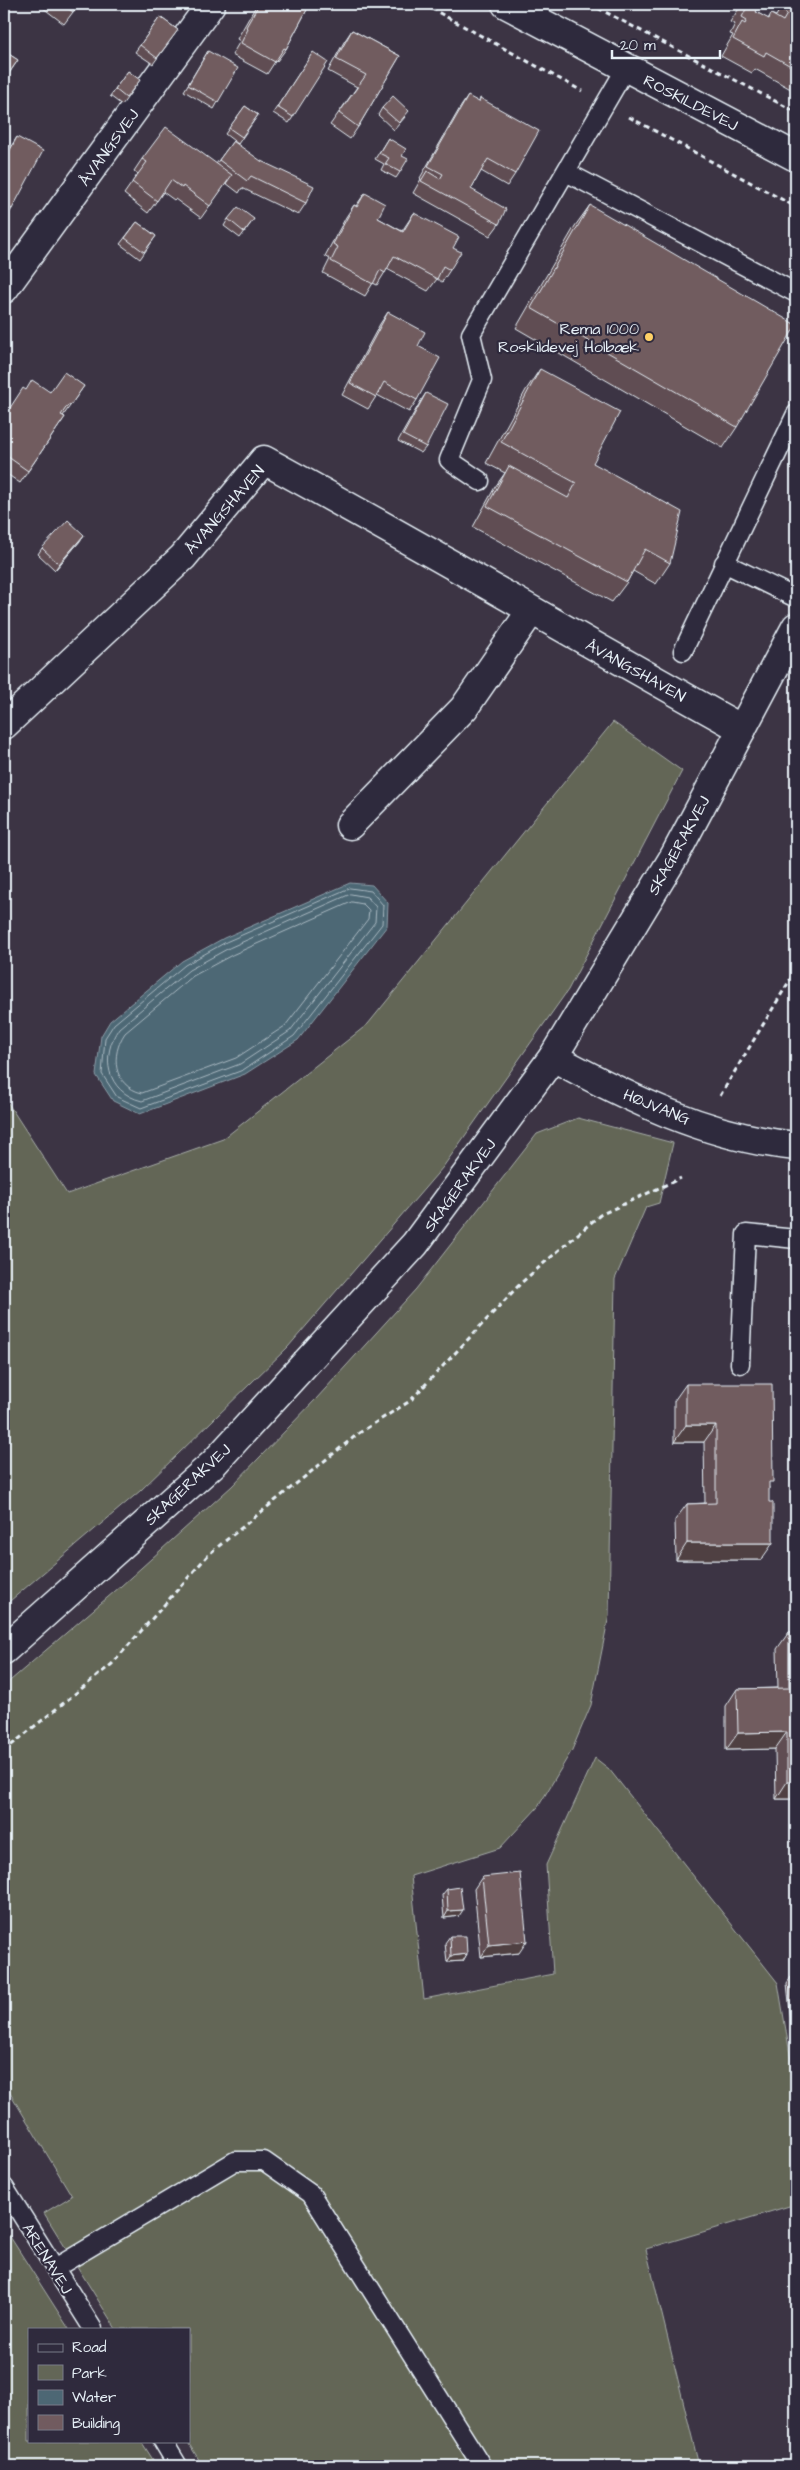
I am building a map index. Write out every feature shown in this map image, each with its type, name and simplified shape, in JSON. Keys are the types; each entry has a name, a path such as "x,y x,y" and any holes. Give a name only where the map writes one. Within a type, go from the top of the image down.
{"street":[{"name":"ÅVANGSVEJ","path":"4,289 211,4"},
{"name":"ROSKILDEVEJ","path":"506,4 796,157"},
{"name":"ÅVANGSHAVEN","path":"4,725 183,556 264,460 369,517 531,611 742,729"},
{"path":"350,825 464,708 531,611"},
{"name":"SKAGERAKVEJ","path":"4,1650 221,1455 415,1244 553,1057 675,855 796,627"},
{"name":"HØJVANG","path":"553,1057 671,1116 772,1144 796,1146"}],"lane":[{"path":"480,481 449,460 482,380 471,334 626,68"},
{"path":"566,172 796,293"},
{"path":"683,652 796,414"},
{"path":"724,563 796,598"},
{"path":"740,1364 746,1234 796,1239"},
{"path":"55,2268 235,2161 264,2161 310,2194 482,2466"},
{"name":"ARENAVEJ","path":"4,2187 91,2328"},
{"path":"163,2442 178,2466"}],"path":[{"path":"590,4 796,112"},
{"path":"703,1124 796,970"},
{"path":"4,1751 112,1664 209,1554 359,1433 410,1401 522,1282 600,1216 681,1178"}],"green space":[{"path":"613,722 682,771 568,990 443,1167 288,1347 140,1491 4,1606 4,1097 67,1194 223,1139 368,1024"},
{"path":"578,1118 673,1143 659,1203 646,1207 615,1279 609,1615 591,1705 572,1750 538,1807 500,1848 411,1876 424,1999 553,1974 546,1865 595,1758 609,1769 778,1983 796,2090 796,2204 646,2249 699,2466 203,2466 188,2442 190,2442 190,2328 115,2328 44,2213 72,2196 4,2083 4,1686 121,1586 232,1486 316,1399 416,1289 537,1134"},
{"path":"9,2235 68,2328 28,2328 28,2442 142,2442 157,2466 4,2466 4,2239"}],"water":[{"path":"350,883 372,885 388,903 387,926 298,1040 245,1074 140,1114 113,1101 96,1075 101,1036 110,1021 182,961 224,938"}],"building":[{"path":"62,4 79,4 73,12"},
{"path":"259,4 310,4 286,49 284,48 275,62 241,43 248,29 246,27"},
{"path":"743,4 760,4 756,12 769,19 771,14 783,21 787,14 782,11 785,4 796,4 796,69 766,52 764,56 733,39 742,22 745,24 747,20 742,17 747,7"},
{"path":"160,17 178,30 157,58 140,45"},
{"path":"352,30 400,56 358,127 339,113 366,75 336,59"},
{"path":"4,51 18,60 7,76 4,73"},
{"path":"208,51 238,68 218,102 188,85"},
{"path":"313,52 328,62 293,117 277,107"},
{"path":"128,71 140,80 126,98 115,89"},
{"path":"393,96 409,111 399,123 382,108"},
{"path":"468,96 479,102 480,98 539,131 515,174 488,159 471,189 506,209 499,224 421,181 427,171 440,179 443,174 428,166"},
{"path":"245,106 258,115 242,137 229,128"},
{"path":"166,127 232,175 210,206 183,186 182,188 171,180 157,201 132,182 147,162 142,159"},
{"path":"17,137 43,151 12,209 4,205 4,149 9,152"},
{"path":"388,138 406,149 402,156 408,159 400,172 385,164 389,158 379,153"},
{"path":"233,141 261,161 314,186 306,203 251,176 247,181 219,160"},
{"path":"365,193 385,204 378,218 403,232 414,213 459,237 453,248 461,252 450,270 443,266 437,279 394,256 385,273 380,270 373,284 331,261 338,247 333,244 354,205 357,207"},
{"name":"Rema 1000 Roskildevej Holbæk","path":"590,205 796,325 737,427 531,308"},
{"path":"238,207 254,219 244,232 228,219"},
{"path":"137,222 156,236 144,252 125,238"},
{"path":"388,312 425,332 418,346 440,358 417,400 384,382 376,397 350,383"},
{"path":"540,369 620,412 593,463 682,512 670,563 645,549 627,582 487,506 509,466 568,498 576,483 501,442"},
{"path":"64,372 84,386 61,415 65,417 28,471 4,454 4,417 23,388 26,390 32,380 50,392"},
{"path":"426,393 448,404 426,447 403,435"},
{"path":"68,520 84,535 59,564 42,548"},
{"path":"686,1384 772,1384 773,1482 769,1482 769,1502 773,1502 773,1543 687,1543 687,1504 716,1503 716,1425 686,1425"},
{"path":"789,1632 796,1632 796,1782 787,1782 787,1732 738,1733 737,1689 789,1688"},
{"path":"520,1873 527,1941 489,1945 482,1877"},
{"path":"460,1887 463,1910 448,1911 447,1889"},
{"path":"450,1936 466,1936 467,1954 451,1956"},
{"path":"796,1976 796,2016 795,2016 791,1977"}],"place":[{"name":"Rema 1000 Roskildevej Holbæk","path":"649,337"}]}
